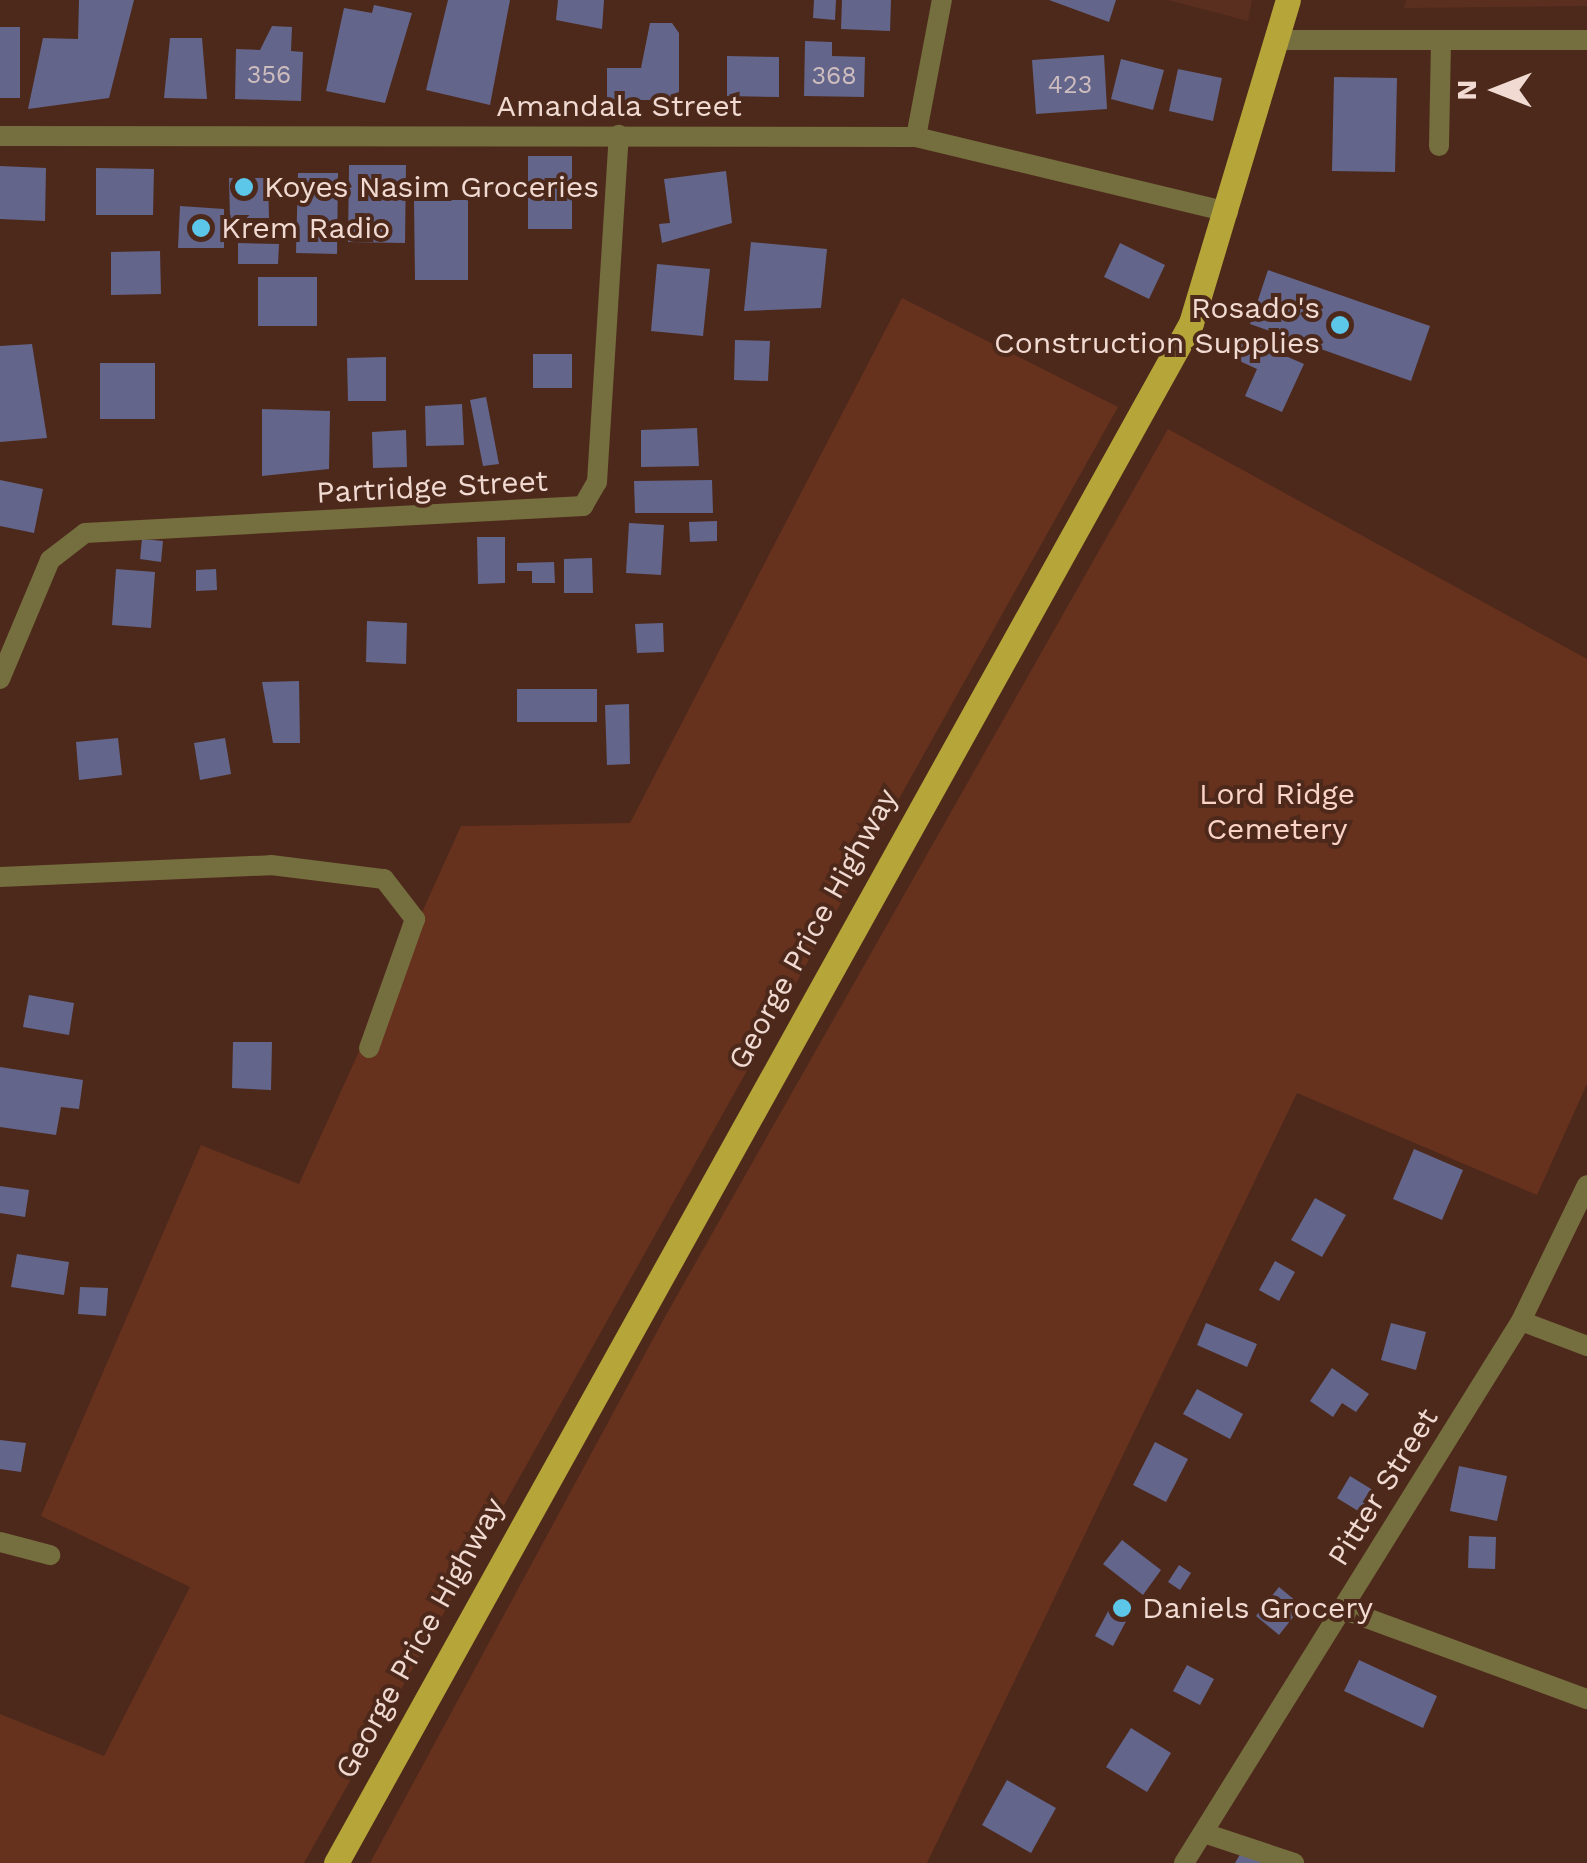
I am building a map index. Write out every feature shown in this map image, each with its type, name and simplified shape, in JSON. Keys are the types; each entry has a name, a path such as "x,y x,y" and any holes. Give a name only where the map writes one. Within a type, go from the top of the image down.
{"main road":[{"name":"George Price Highway","path":"336,1863 1192,322 1228,212 1287,1"}],"street":[{"path":"916,137 942,0"},
{"path":"1276,40 1587,40"},
{"path":"1439,146 1441,40"},
{"name":"Partridge Street","path":"0,679 50,560 85,532 582,506 597,482 619,135"},
{"name":"Amandala Street","path":"0,136 916,137 1228,212"},
{"path":"0,877 288,865 384,879 415,918 370,1048"},
{"name":"Pitter Street","path":"1184,1863 1521,1321 1587,1185"},
{"path":"1521,1321 1587,1346"},
{"path":"0,1542 50,1556"},
{"path":"1342,1609 1587,1699"},
{"path":"1204,1833 1294,1863"}],"shaded area":[{"path":"1168,0 1252,0 1248,21"},
{"path":"1406,0 1587,0 1587,6 1404,8"}],"green space":[{"path":"902,298 1118,407 304,1863 0,1863 0,1714 104,1756 190,1587 41,1516 201,1145 299,1184 461,826 630,823"},
{"name":"Lord Ridge Cemetery","path":"1168,429 1587,659 1587,1084 1537,1195 1297,1093 927,1863 370,1863 666,1315"}],"building":[{"path":"79,0 134,0 109,98 28,109 43,38 78,39"},
{"path":"448,0 510,0 490,105 426,90"},
{"path":"558,0 604,0 602,29 556,20"},
{"path":"814,0 836,0 835,20 813,18"},
{"path":"842,0 891,0 890,31 841,29"},
{"path":"1049,0 1116,0 1109,22"},
{"path":"374,5 412,13 385,103 326,91 344,8 372,13"},
{"path":"650,23 672,23 679,33 679,100 607,100 607,68 641,68"},
{"path":"272,26 292,27 291,51 303,52 301,101 235,99 236,49 260,50"},
{"path":"0,27 20,27 20,98 0,98"},
{"path":"170,38 202,38 207,99 164,98"},
{"path":"805,41 832,42 832,56 865,57 864,97 804,96"},
{"path":"1104,55 1107,109 1036,114 1032,60"},
{"path":"727,56 779,57 779,97 727,96"},
{"path":"1121,59 1164,70 1153,110 1111,99"},
{"path":"1178,69 1222,78 1213,121 1169,111"},
{"path":"1334,77 1397,78 1395,172 1332,171"},
{"path":"528,156 572,156 572,229 528,229"},
{"path":"349,165 406,165 405,243 348,242"},
{"path":"0,166 46,168 45,221 0,219"},
{"path":"96,168 154,169 153,215 96,215"},
{"path":"726,171 732,223 662,243 659,224 670,223 664,179"},
{"path":"298,173 338,173 337,254 296,253"},
{"path":"229,178 268,178 269,218 230,218"},
{"path":"414,200 468,200 468,280 415,280"},
{"name":"Krem Radio","path":"180,206 224,209 224,248 178,248"},
{"path":"751,242 827,249 821,308 744,311"},
{"path":"238,243 279,244 278,264 238,264"},
{"path":"1120,243 1165,265 1149,299 1104,277"},
{"path":"160,251 161,294 111,295 111,252"},
{"path":"657,264 710,269 703,336 651,331"},
{"name":"Rosado's Construction Supplies","path":"1268,270 1430,326 1411,381 1250,324"},
{"path":"258,277 317,277 317,326 258,326"},
{"path":"1242,337 1304,364 1282,412 1245,396 1257,369 1233,358"},
{"path":"735,340 770,341 768,381 734,380"},
{"path":"32,344 47,438 0,442 0,346"},
{"path":"533,354 572,354 572,388 533,388"},
{"path":"386,357 386,401 348,401 347,358"},
{"path":"100,363 155,363 155,419 100,419"},
{"path":"486,397 499,464 483,466 470,400"},
{"path":"462,404 464,445 426,446 425,406"},
{"path":"262,409 330,411 329,469 262,476"},
{"path":"697,428 699,466 641,467 641,430"},
{"path":"406,430 407,467 373,468 372,432"},
{"path":"0,480 43,489 34,533 0,526"},
{"path":"712,480 713,513 635,513 634,481"},
{"path":"717,521 717,541 690,542 689,522"},
{"path":"629,523 664,525 661,575 626,573"},
{"path":"477,537 505,537 505,583 478,584"},
{"path":"142,539 163,541 161,562 140,559"},
{"path":"592,558 593,593 564,593 564,559"},
{"path":"554,562 555,583 532,583 532,571 517,571 517,563"},
{"path":"116,569 155,572 151,628 112,625"},
{"path":"216,569 217,590 196,591 196,570"},
{"path":"367,621 407,623 406,664 366,662"},
{"path":"663,623 664,652 637,653 635,624"},
{"path":"299,681 300,743 273,743 262,682"},
{"path":"517,689 597,689 597,722 517,722"},
{"path":"629,704 630,764 607,765 605,705"},
{"path":"118,738 122,775 79,780 76,742"},
{"path":"225,738 231,774 200,780 194,743"},
{"path":"29,995 74,1003 69,1035 23,1027"},
{"path":"233,1042 272,1042 271,1090 232,1088"},
{"path":"0,1067 83,1080 79,1109 61,1107 56,1135 0,1127"},
{"path":"1414,1149 1463,1170 1442,1220 1393,1199"},
{"path":"0,1186 29,1190 25,1217 0,1213"},
{"path":"1315,1198 1346,1215 1322,1257 1291,1240"},
{"path":"17,1254 69,1262 64,1295 11,1287"},
{"path":"1275,1261 1295,1272 1279,1301 1259,1290"},
{"path":"80,1287 108,1288 106,1316 78,1314"},
{"path":"1206,1323 1257,1344 1247,1367 1197,1345"},
{"path":"1391,1323 1426,1332 1416,1370 1381,1360"},
{"path":"1332,1368 1369,1394 1356,1412 1342,1403 1333,1417 1310,1401"},
{"path":"1197,1389 1243,1414 1230,1439 1183,1414"},
{"path":"0,1440 26,1443 21,1472 0,1469"},
{"path":"1155,1442 1188,1459 1166,1502 1133,1485"},
{"path":"1459,1466 1507,1476 1497,1521 1450,1511"},
{"path":"1350,1476 1376,1492 1363,1514 1337,1498"},
{"path":"1469,1536 1496,1537 1495,1569 1468,1568"},
{"path":"1122,1540 1161,1570 1143,1595 1103,1564"},
{"path":"1179,1565 1191,1573 1180,1590 1168,1582"},
{"path":"1279,1587 1302,1606 1279,1635 1256,1616"},
{"path":"1113,1602 1131,1612 1113,1646 1095,1636"},
{"path":"1359,1660 1437,1696 1423,1728 1344,1691"},
{"path":"1187,1665 1214,1679 1200,1705 1173,1691"},
{"path":"1131,1728 1171,1753 1147,1792 1106,1767"},
{"path":"1007,1780 1056,1808 1031,1853 982,1825"},
{"path":"1242,1851 1262,1863 1235,1863"}],"place":[{"name":"Koyes Nasim Groceries","path":"244,187"},
{"name":"Krem Radio","path":"201,228"},
{"name":"Rosado's Construction Supplies","path":"1340,325"},
{"name":"Daniels Grocery","path":"1122,1608"}]}
